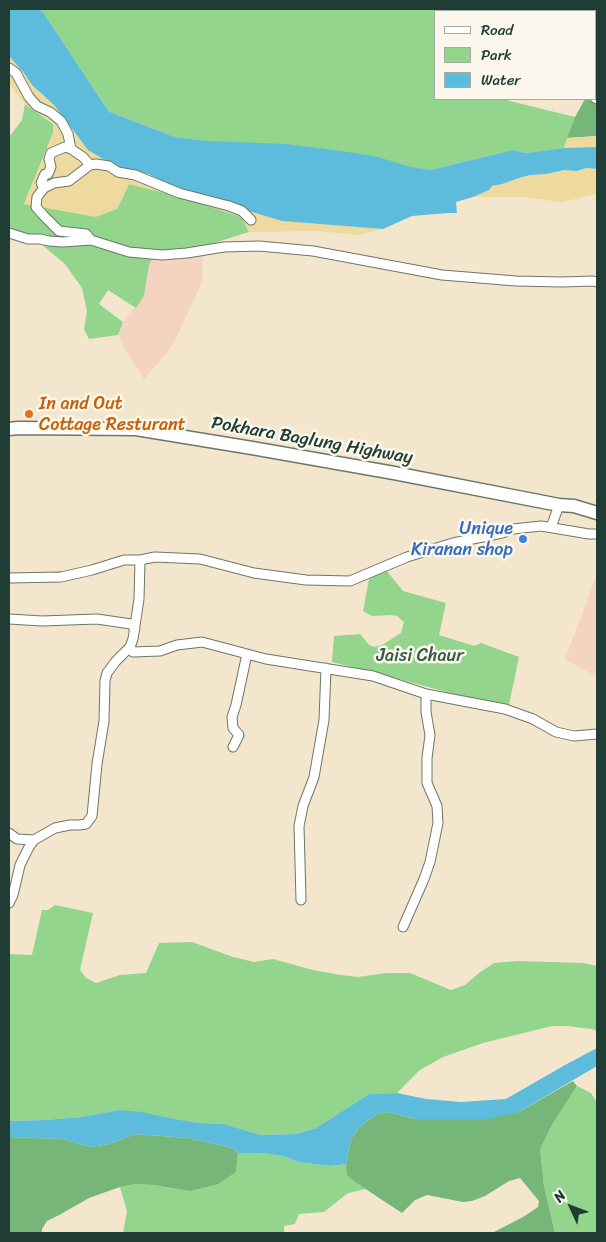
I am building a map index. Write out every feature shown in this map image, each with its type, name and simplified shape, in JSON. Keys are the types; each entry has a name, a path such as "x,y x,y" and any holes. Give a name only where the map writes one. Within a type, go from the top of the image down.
{"highway":[{"name":"Pokhara Baglung Highway","path":"12,427 136,429 345,464 574,506 597,513"}],"street":[{"path":"9,68 16,72 29,97 37,106 50,112 61,121 68,134 71,149"},
{"path":"44,188 41,183 51,167 49,159 51,153 65,147 71,149 83,157 90,166"},
{"path":"91,240 86,234 59,231 36,207 37,197 44,188 54,183 68,181 96,164 109,166 118,172 135,175 179,193 229,206 242,211 250,220"},
{"path":"9,233 28,239 49,241 91,240 129,252 162,255 224,247 259,246 313,251 442,274 516,281 597,282"},
{"path":"550,527 559,504"},
{"path":"9,578 61,576 92,570 124,560 140,560 155,557 200,559 254,573 306,580 350,581 407,557 453,543 514,529 542,526 597,534"},
{"path":"9,903 13,895 20,865 34,840 55,828 86,824 92,816 97,764 104,721 105,681 107,673 130,647 133,639 139,600 140,560"},
{"path":"9,619 42,621 97,619 131,624 135,628"},
{"path":"130,647 133,652 160,651 178,645 202,642 266,660 373,676 426,694 504,709 533,718 556,732 574,736 597,734"},
{"path":"233,747 239,734 233,728 232,717 247,654"},
{"path":"301,900 299,826 303,806 314,777 324,720 326,668"},
{"path":"403,927 428,871 438,823 436,806 427,783 427,758 430,735 426,712 426,694"},
{"path":"9,833 17,839 34,840"}],"shaded area":[{"path":"205,246 202,281 187,315 173,345 144,379 118,335 123,322 144,296 149,265 155,254"},
{"path":"597,574 597,677 565,659"}],"green space":[{"path":"38,9 551,9 434,10 434,100 507,100 575,117 564,148 526,153 513,150 430,170 175,137 110,112 43,12"},
{"path":"597,75 597,136 567,138 584,100 596,100"},
{"path":"25,104 53,124 53,133 24,204 117,209 129,184 174,195 242,217 249,232 205,246 155,254 149,265 144,296 136,308 108,290 99,304 123,322 118,335 89,339 84,329 87,311 82,288 65,264 41,244 9,237 9,143 10,136 22,120"},
{"name":"Jaisi Chaur","path":"386,570 403,591 446,603 439,635 474,646 481,643 519,657 509,705 483,702 332,662 334,636 360,634 369,645 374,647 382,645 401,633 404,622 397,616 372,616 363,611 369,579"},
{"path":"55,905 93,913 80,970 86,978 96,983 120,975 146,973 159,943 192,942 233,957 254,962 273,959 313,970 341,975 358,977 386,973 410,973 451,990 465,985 494,963 517,961 583,963 597,966 597,1031 567,1026 552,1026 483,1043 443,1057 420,1070 397,1093 369,1094 316,1128 296,1134 261,1135 224,1124 198,1123 119,1110 81,1117 9,1121 9,954 32,955 42,910 48,910"},
{"path":"573,1081 577,1086 553,1123 540,1149 544,1186 555,1233 492,1233 538,1207 539,1201 520,1178 509,1181 485,1196 472,1201 463,1202 427,1195 415,1200 402,1213 347,1175 346,1164 351,1139 358,1129 378,1114 387,1112 416,1119 517,1113"},
{"path":"577,1086 591,1093 597,1103 597,1233 555,1233 544,1186 540,1149 553,1123"},
{"path":"135,1134 188,1138 233,1148 238,1153 236,1172 218,1184 190,1191 154,1185 136,1184 120,1187 89,1198 47,1221 42,1229 42,1233 9,1233 9,1137 62,1139 91,1147 109,1144"},
{"path":"238,1153 263,1153 283,1156 298,1162 330,1166 346,1164 348,1175 366,1189 348,1193 324,1212 299,1214 295,1224 284,1226 284,1233 123,1233 127,1211 120,1187 136,1184 154,1185 190,1191 236,1172"}],"sand":[{"path":"9,56 32,85 54,105 79,139 122,168 149,174 167,184 282,221 383,229 359,235 315,231 249,232 241,217 174,195 129,184 117,209 96,217 24,204 53,133 53,124 25,104 9,84"},
{"path":"597,136 597,147 564,148 567,138"},
{"path":"586,168 597,169 597,194 561,202 523,197 473,197 489,190 491,186 530,175 564,170 577,171"}],"water":[{"path":"9,9 38,9 43,12 110,112 175,137 208,141 286,144 341,151 374,156 411,167 430,170 513,150 526,153 564,148 597,147 597,169 564,170 519,178 492,186 489,190 456,202 457,213 412,216 383,229 282,221 196,195 167,184 149,174 115,166 88,150 54,105 32,85 9,56"},
{"path":"597,1048 597,1066 517,1113 487,1119 416,1119 387,1112 378,1114 358,1129 351,1139 346,1164 330,1166 298,1162 283,1156 263,1153 238,1153 233,1148 188,1138 135,1134 109,1144 91,1147 62,1139 9,1137 9,1121 81,1117 119,1110 142,1112 198,1123 224,1124 261,1135 296,1134 316,1128 369,1094 397,1093 426,1099 461,1102 506,1099"}],"place":[{"name":"In and Out Cottage Resturant","path":"29,414"},
{"name":"Unique Kiranan shop","path":"523,539"}]}
